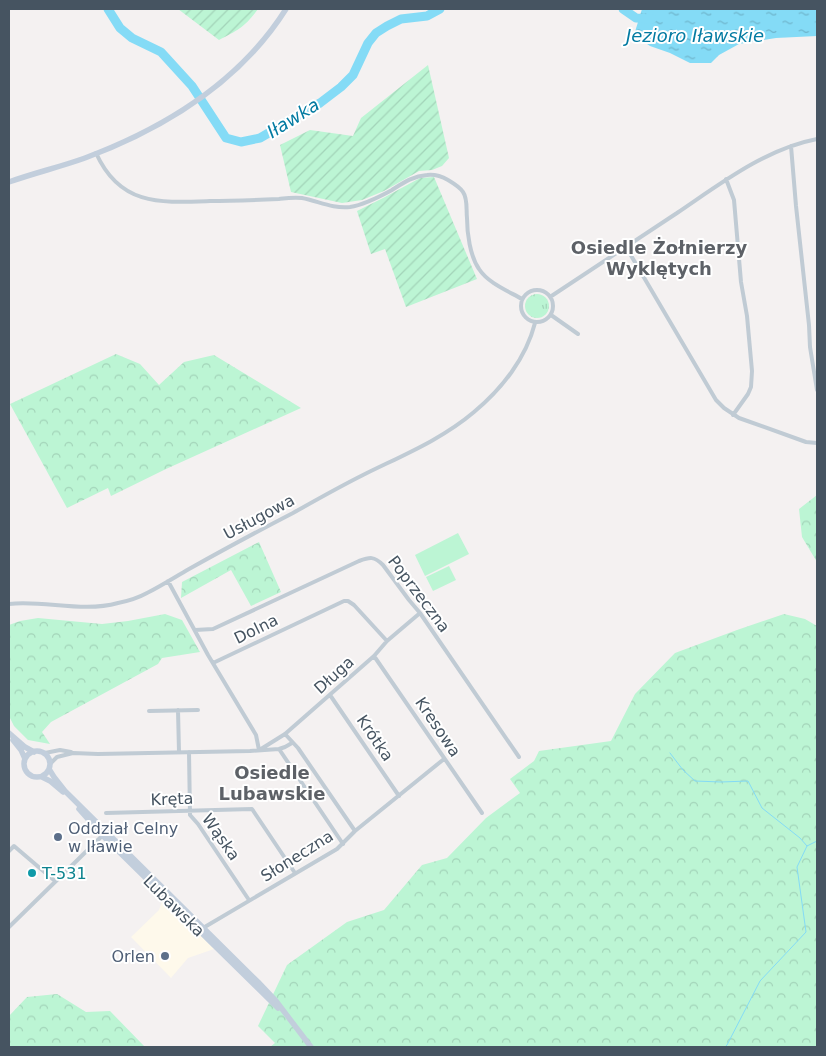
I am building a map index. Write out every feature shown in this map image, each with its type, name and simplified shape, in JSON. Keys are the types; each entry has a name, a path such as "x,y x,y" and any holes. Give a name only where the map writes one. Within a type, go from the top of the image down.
{"main road":[{"path":"9,182 84,158 124,142 178,113 221,83 248,57 275,26 286,9"},
{"path":"9,733 24,747 34,752"},
{"path":"9,733 21,750 25,759 24,767 28,773 34,777 42,777 50,767 49,758 42,752 29,754 25,759"},
{"name":"Lubawska","path":"50,767 54,777 65,791 104,833 276,1001 311,1047"},
{"name":"Lubawska","path":"42,777 50,780 68,797 195,927 272,1004 285,1014"},
{"path":"195,927 203,928"}],"street":[{"path":"550,297 726,180 762,159 791,146 817,139"},
{"path":"791,146 810,347 817,390"},
{"path":"96,153 105,170 119,185 129,192 148,200 169,203 292,197 328,205 348,207 356,206 384,194 414,177 435,174 463,191 466,199 467,223 472,254 480,271 494,283 522,299"},
{"path":"726,180 734,200 741,282 747,316 752,371 751,387 748,394 733,415"},
{"path":"626,246 716,400 733,415 747,421 800,440 817,443"},
{"path":"534,290 542,291 550,297 553,302 553,310 544,322 535,323 523,315 520,307 522,299 527,293 534,290"},
{"path":"550,316 578,334"},
{"name":"Usługowa","path":"9,604 36,603 83,607 107,606 131,600 362,476 438,438 461,423 501,386 526,348 535,323"},
{"name":"Poprzeczna","path":"195,630 213,629 369,557 378,560 420,613 519,757"},
{"path":"168,581 256,735 259,750"},
{"name":"Dolna","path":"214,663 344,601 354,605 387,641"},
{"name":"Długa","path":"259,750 285,734 420,613"},
{"name":"Kresowa","path":"374,656 482,813"},
{"name":"Krótka","path":"330,695 399,796"},
{"path":"178,710 179,752"},
{"path":"149,711 198,710"},
{"path":"285,734 298,748 355,831"},
{"name":"Długa","path":"45,754 60,750 73,753 98,754 259,750 278,749 292,743"},
{"path":"278,749 343,844"},
{"name":"Wąska","path":"189,752 190,815 249,900"},
{"name":"Długa","path":"50,767 57,757 73,753"},
{"name":"Słoneczna","path":"203,928 295,872 337,849 355,831 444,759"},
{"name":"Kręta","path":"106,813 252,809 295,872"},
{"path":"9,927 104,833"},
{"path":"9,851 14,846 55,881"}],"shaded area":[{"path":"163,898 214,949 188,958 171,978 131,937 159,910"}],"green space":[{"path":"178,9 258,9 241,28 219,40"},
{"path":"428,65 449,158 442,166 432,170 419,171 384,191 362,200 342,203 291,192 280,145 310,130 353,136 361,118"},
{"path":"434,177 477,279 406,307 385,249 371,254 357,211 420,178"},
{"path":"537,294 545,298 549,306 545,314 537,318 529,314 525,306 529,298"},
{"path":"116,354 140,364 159,385 184,362 214,355 301,408 111,496 108,488 67,508 10,404"},
{"path":"817,495 817,562 802,537 799,509"},
{"path":"458,533 469,554 425,576 415,555"},
{"path":"259,542 281,592 251,606 231,570 181,598 182,582"},
{"path":"449,566 456,580 433,591 426,577"},
{"path":"165,614 182,620 200,652 162,658 158,664 51,722 42,732 50,744 28,740 14,726 9,716 9,625 38,618 102,624"},
{"path":"784,614 805,619 817,626 817,1047 270,1047 275,1043 258,1026 287,965 347,922 384,910 422,865 447,858 486,818 520,793 510,779 534,761 539,751 611,741 635,694 675,653"},
{"path":"57,994 86,1012 110,1011 145,1047 9,1047 9,1016 27,997"}],"water":[{"name":"Jezioro Iławskie","path":"642,9 817,9 817,36 776,38 739,44 719,55 711,63 690,63 650,46 634,35"}],"waterway":[{"name":"Iławka","path":"108,9 120,28 132,38 161,52 192,86 226,138 241,142 260,138 320,103 341,87 353,75 368,43 376,33 401,19 427,16 440,9"},
{"name":"Iławka","path":"623,9 636,18 652,19"},
{"path":"670,753 683,770 695,781 748,781 762,808 800,838 807,846 817,841"},
{"path":"725,1047 760,981 806,932 797,867 807,846"}],"place":[{"name":"Oddział Celny w Iławie","path":"58,837"},
{"name":"T-531","path":"32,873"},
{"name":"Orlen","path":"165,956"}],"district":[{"name":"Osiedle Żołnierzy Wyklętych","path":"659,257"},
{"name":"Osiedle Lubawskie","path":"272,782"}]}
